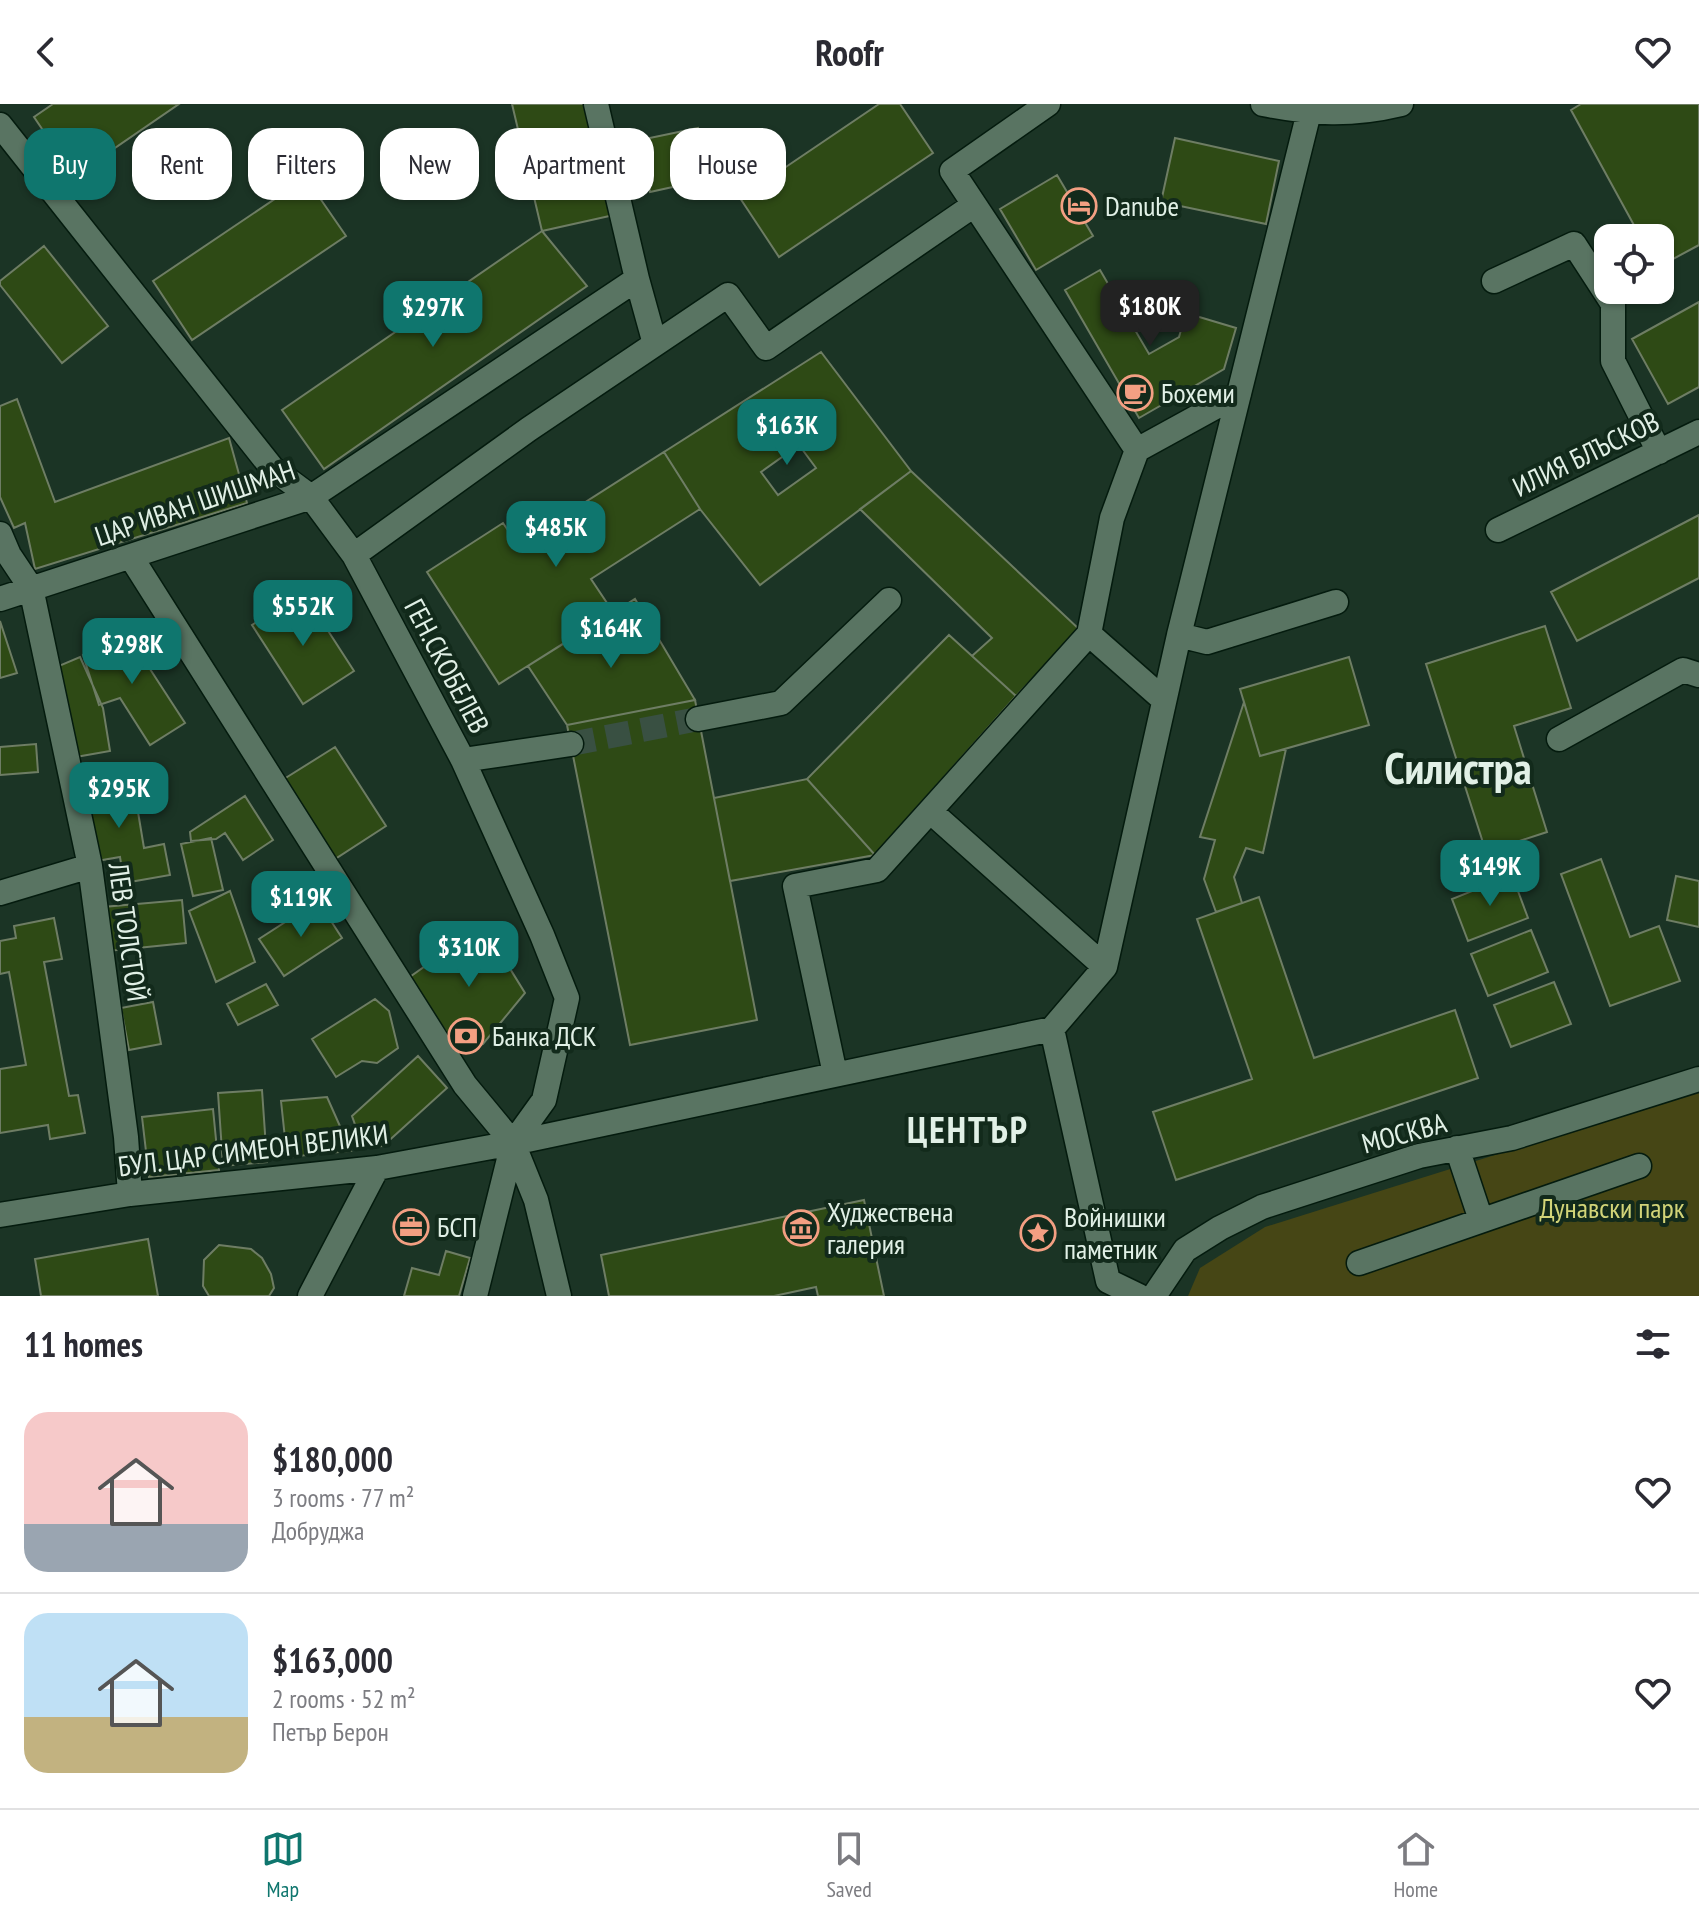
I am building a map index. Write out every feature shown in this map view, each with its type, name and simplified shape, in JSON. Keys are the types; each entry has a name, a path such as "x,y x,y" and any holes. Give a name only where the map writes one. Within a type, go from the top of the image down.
{"street":[{"path":"596,104 655,344"},
{"path":"1048,104 952,171 1137,450"},
{"path":"1263,104 1338,114 1373,111 1401,104"},
{"path":"1139,1296 1108,1281 1052,1029 1105,967 1179,635 1239,394 1296,108"},
{"name":"ГЕН.СКОБЕЛЕВ","path":"0,125 272,468 311,497 354,555 463,760 567,998 544,1100 513,1143"},
{"path":"354,555 529,429 728,295 766,348 974,205"},
{"path":"1494,281 1574,244 1613,304 1613,361 1659,452"},
{"name":"ЦАР ИВАН ШИШМАН","path":"0,599 311,497 637,279"},
{"path":"835,1074 795,886 877,870 1089,634 1112,518 1137,450 1239,394"},
{"name":"ИЛИЯ БЛЪСКОВ","path":"1498,530 1699,432"},
{"path":"0,534 9,555 31,588"},
{"path":"131,557 465,1085 513,1143 536,1200 559,1296"},
{"name":"ЛЕВ ТОЛСТОЙ","path":"31,588 90,866 126,1137 130,1194"},
{"path":"698,719 781,703 889,600"},
{"path":"1179,635 1207,642 1336,602"},
{"path":"1089,634 1164,700"},
{"path":"1559,739 1694,669"},
{"path":"463,760 571,744"},
{"path":"930,811 1105,967"},
{"path":"0,893 90,866"},
{"name":"БУЛ. ЦАР СИМЕОН ВЕЛИКИ","path":"0,1215 130,1194 377,1168 513,1143 1052,1029"},
{"name":"МОСКВА","path":"1154,1296 1185,1250 1220,1228 1276,1203 1419,1156 1512,1138 1699,1079"},
{"path":"475,1296 513,1143"},
{"path":"1457,1148 1481,1220"},
{"path":"1359,1263 1639,1166"},
{"path":"310,1296 377,1168"}],"green space":[{"name":"Дунавски парк","path":"1699,1091 1699,1296 1188,1296 1200,1268 1265,1227"}],"building":[{"path":"53,104 179,104 144,128 132,128 132,136 116,147 116,128 41,128 34,117"},
{"path":"512,104 588,104 594,128 518,128"},
{"path":"879,104 900,104 933,153 779,257 741,200 786,200 786,167"},
{"path":"1581,104 1699,104 1699,245 1674,258 1674,224 1633,224 1571,110"},
{"path":"670,134 670,188 654,191 654,137"},
{"path":"1175,138 1279,161 1266,224 1161,202"},
{"path":"1057,175 1093,236 1036,270 1000,209"},
{"path":"273,200 321,200 346,236 192,340 153,281"},
{"path":"535,200 610,200 614,215 542,231"},
{"path":"542,231 587,286 324,469 282,410"},
{"path":"44,246 108,326 62,363 0,285 0,281"},
{"path":"1100,270 1149,354 1179,337 1186,313 1236,328 1224,369 1139,418 1065,290"},
{"path":"1699,302 1699,387 1668,404 1632,339"},
{"path":"821,352 911,471 760,585 700,509 664,452","holes":["799,445 816,468 778,495 761,472"]},
{"path":"17,399 55,502 229,438 247,503 35,569 25,523 14,528 0,497 0,406"},
{"path":"664,452 700,509 591,579 613,612 499,684 427,572 503,523 518,545"},
{"path":"911,471 1080,630 1016,696 972,656 992,638 860,509"},
{"path":"1699,515 1699,578 1577,641 1551,592"},
{"path":"303,592 354,671 303,704 252,625"},
{"path":"635,599 695,700 567,725 528,666"},
{"path":"0,621 17,673 0,678"},
{"path":"1545,626 1571,708 1514,726 1547,832 1486,852 1426,664"},
{"path":"124,629 185,723 150,745 120,698 99,705 83,655"},
{"path":"949,635 1016,696 875,855 807,779"},
{"path":"80,657 103,708 110,751 70,758 54,668"},
{"path":"1349,657 1369,725 1260,756 1240,689"},
{"path":"695,700 757,1020 630,1045 567,725"},
{"path":"1244,702 1260,756 1286,749 1263,853 1246,848 1234,877 1242,903 1216,912 1204,879 1215,840 1200,837"},
{"path":"36,744 38,772 0,775 0,747"},
{"path":"335,747 386,826 335,859 284,779"},
{"path":"132,776 144,848 164,844 170,875 124,883 120,857 91,862 78,785"},
{"path":"807,779 875,855 730,881 714,798"},
{"path":"245,796 273,840 243,860 225,833 216,839 191,841 190,832"},
{"path":"211,838 223,890 193,896 181,844"},
{"path":"1601,859 1630,937 1659,926 1680,981 1610,1006 1561,874"},
{"path":"1512,875 1528,918 1468,941 1452,899"},
{"path":"1676,876 1699,881 1699,927 1667,920"},
{"path":"230,891 255,962 216,982 189,911"},
{"path":"1259,897 1314,1058 1455,1010 1478,1078 1176,1180 1153,1112 1252,1079 1197,919"},
{"path":"182,900 186,943 108,951 103,907"},
{"path":"318,901 342,938 284,976 259,939"},
{"path":"54,918 62,959 44,962 69,1096 78,1095 85,1133 50,1139 48,1125 0,1133 0,1069 26,1065 9,972 0,974 0,941 16,938 14,926"},
{"path":"483,925 525,993 483,1044 468,1051 450,1037 407,979"},
{"path":"1531,930 1548,972 1488,996 1471,954"},
{"path":"1554,982 1571,1024 1511,1047 1494,1005"},
{"path":"266,984 278,1005 238,1025 227,1004"},
{"path":"375,999 389,1011 398,1048 377,1063 362,1061 336,1077 312,1039"},
{"path":"153,1002 161,1044 129,1050 121,1008"},
{"path":"418,1056 447,1088 383,1146 363,1147 352,1116"},
{"path":"262,1090 267,1162 223,1166 218,1093"},
{"path":"327,1097 351,1151 287,1157 281,1101"},
{"path":"213,1109 219,1170 149,1177 142,1117"},
{"name":"Худжествена галерия","path":"864,1200 884,1296 818,1296 816,1287 774,1296 609,1296 601,1255"},
{"path":"148,1239 158,1296 41,1296 35,1259"},
{"path":"219,1245 251,1249 262,1258 271,1274 274,1288 269,1296 209,1296 203,1286 204,1260"},
{"path":"446,1251 470,1258 459,1296 404,1296 412,1268 439,1275"}],"tunnel":[{"path":"571,744 698,719"}],"place":[{"name":"Danube","path":"1079,206"},
{"name":"Бохеми","path":"1135,393"},
{"name":"Банка ДСК","path":"466,1036"},
{"name":"БСП","path":"411,1227"},
{"name":"Худжествена галерия","path":"801,1228"},
{"name":"Войнишки паметник","path":"1038,1233"}],"district":[{"name":"Силистра","path":"1458,769"},
{"name":"ЦЕНТЪР","path":"968,1130"}]}
